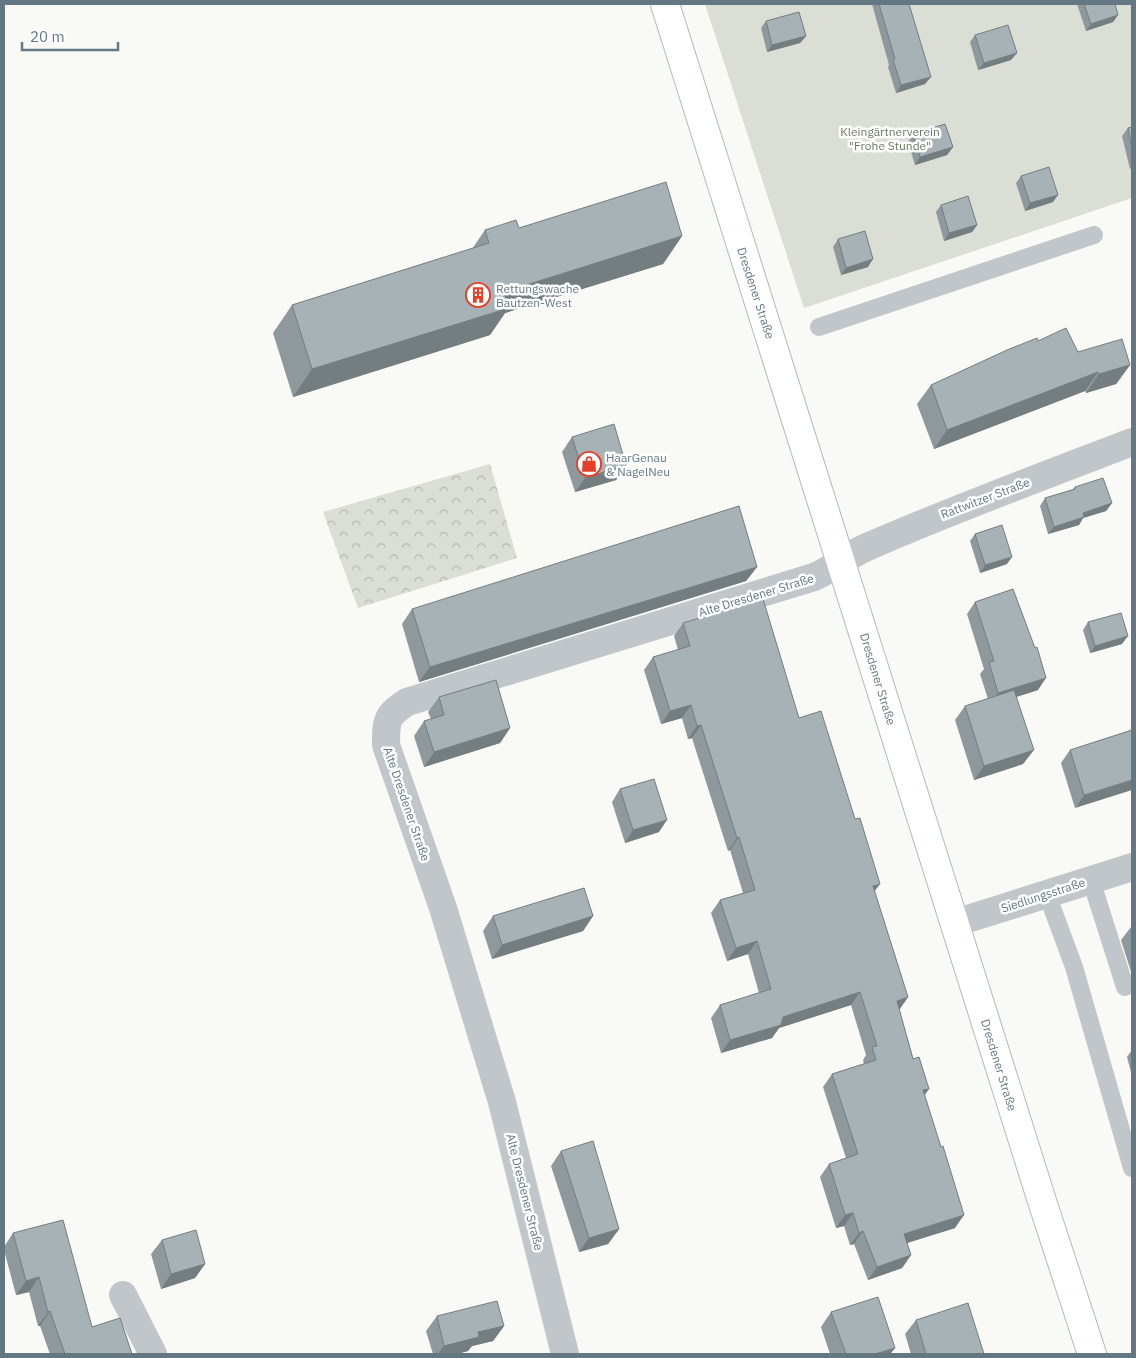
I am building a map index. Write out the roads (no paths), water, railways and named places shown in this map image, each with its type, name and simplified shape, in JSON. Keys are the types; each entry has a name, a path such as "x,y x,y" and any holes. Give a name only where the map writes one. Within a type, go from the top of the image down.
{"main road":[{"name":"Dresdener Straße","path":"665,4 954,924 1092,1354"}],"street":[{"name":"Rattwitzer Straße","path":"841,561 865,548 952,511 1132,442"},
{"name":"Alte Dresdener Straße","path":"565,1354 502,1102 442,908 386,745 386,726 393,712 407,702 814,577 827,572 841,561"},
{"name":"Siedlungsstraße","path":"954,924 1132,866"},
{"path":"123,1295 153,1354"}],"lane":[{"path":"819,327 1094,235"},
{"path":"1091,880 1125,987"},
{"path":"1047,894 1074,967 1132,1168"}],"place":[{"name":"Rettungswache Bautzen-West","path":"478,295"},
{"name":"HaarGenau & NagelNeu","path":"589,464"}],"park label":[{"name":"Kleingärtnerverein \"Frohe Stunde\"","path":"890,138"}]}
